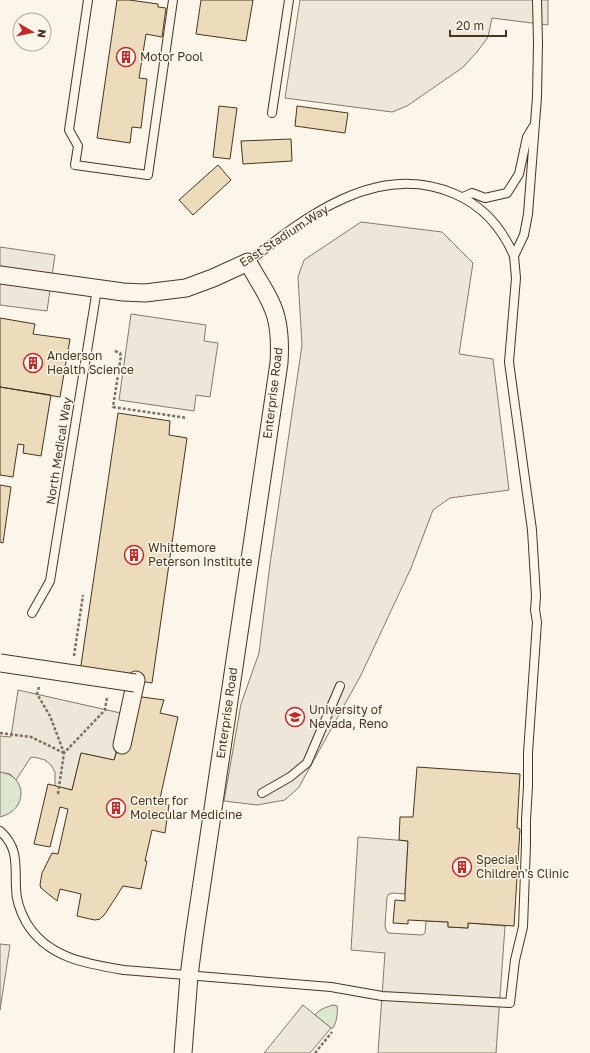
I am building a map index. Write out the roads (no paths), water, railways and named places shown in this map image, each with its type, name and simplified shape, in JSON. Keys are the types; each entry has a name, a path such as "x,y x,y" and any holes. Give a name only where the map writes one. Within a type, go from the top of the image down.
{"street":[{"name":"East Stadium Way","path":"0,275 97,289 145,293 186,288 213,278 248,262"},
{"name":"Enterprise Road","path":"183,1053 189,976 279,363 280,339 276,316 266,293 248,262"},
{"path":"0,663 136,682 122,745"}],"lane":[{"path":"88,0 69,130 78,146 75,166 148,174 173,0"},
{"path":"272,113 289,0"},
{"path":"0,831 13,847 16,860 17,902 20,912 29,927 42,941 56,952 75,960 97,966 124,970 331,987 382,996 510,1003 515,960 523,927 528,753 537,622 535,610 536,596 532,530 509,362 516,278 514,256 524,235 528,214 535,124 538,50 536,0"},
{"path":"463,197 472,192 485,198 507,193 519,174 527,137 535,124"},
{"name":"East Stadium Way","path":"248,262 282,235 340,199 380,185 402,184 426,185 444,189 463,197 480,208 496,223 508,241 514,256"},
{"name":"North Medical Way","path":"32,613 50,581 97,289"},
{"path":"262,793 290,777 308,763 340,686"}],"place":[{"name":"Motor Pool","path":"126,57"},
{"name":"Anderson Health Science","path":"33,363"},
{"name":"Whittemore Peterson Institute","path":"134,555"},
{"name":"University of Nevada, Reno","path":"295,717"},
{"name":"Center for Molecular Medicine","path":"116,808"},
{"name":"Special Children's Clinic","path":"462,867"}]}
